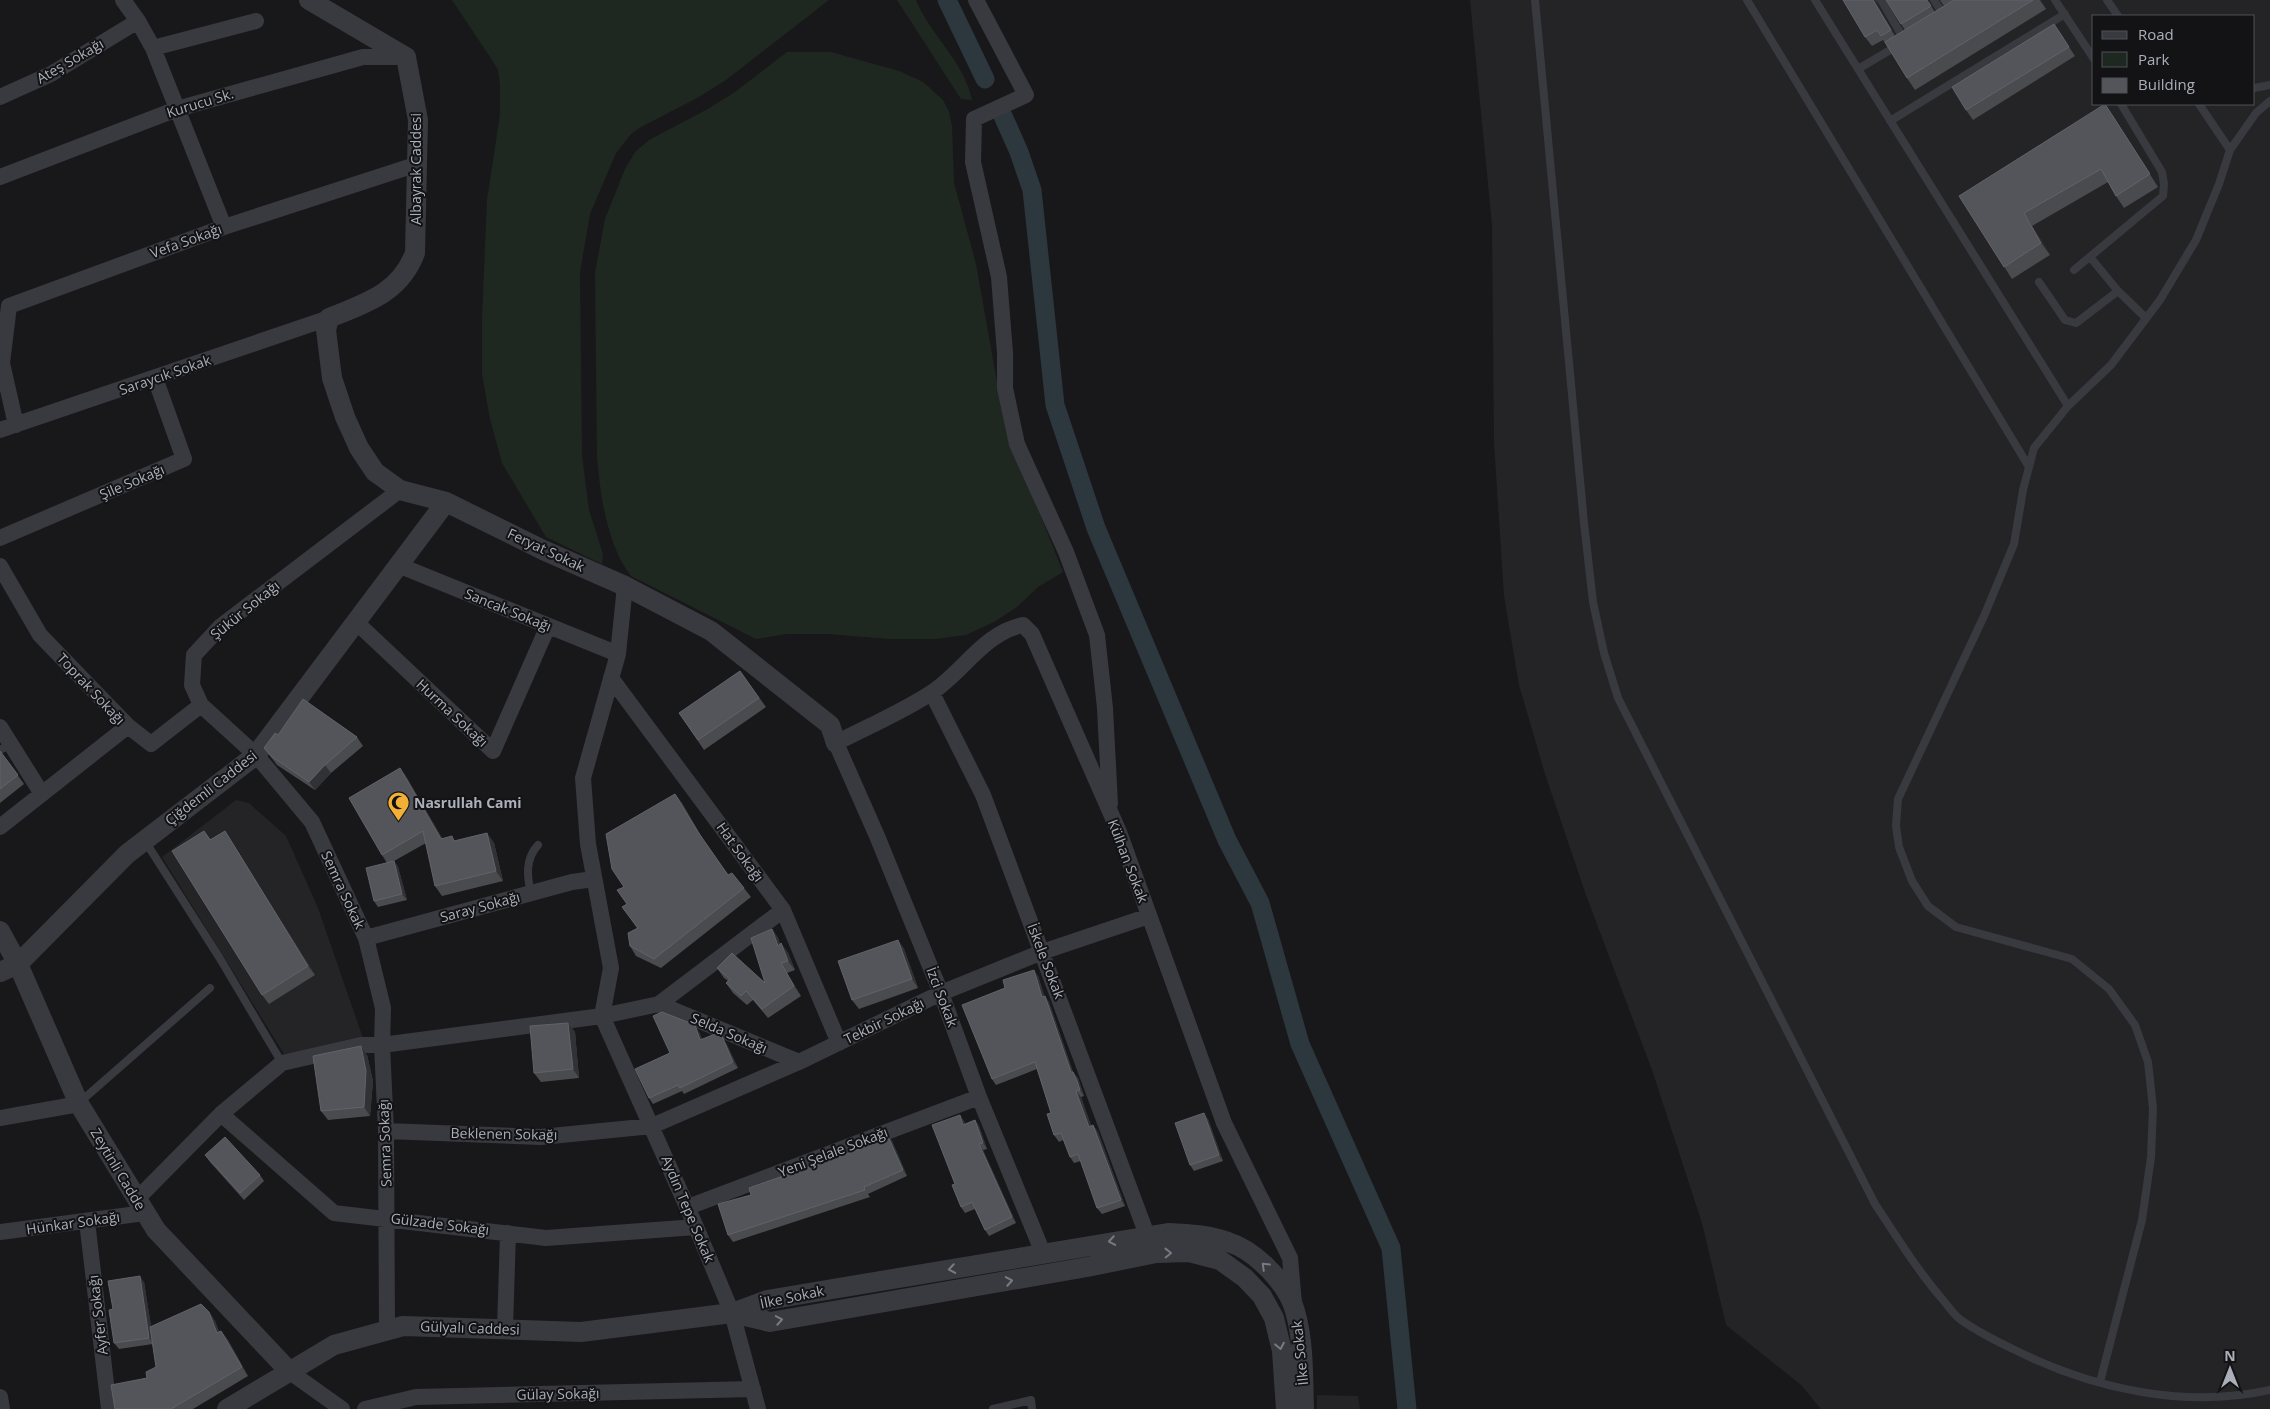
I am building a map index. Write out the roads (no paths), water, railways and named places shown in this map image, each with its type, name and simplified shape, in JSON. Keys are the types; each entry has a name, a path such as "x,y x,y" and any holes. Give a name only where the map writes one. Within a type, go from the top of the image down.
{"street":[{"path":"123,0 138,21 153,48 224,227"},
{"path":"309,0 406,57"},
{"path":"976,0 1026,95 974,119 973,162 999,277 1005,353 1005,388 1017,444 1066,552 1097,635 1105,708 1111,814"},
{"name":"Ateş Sokağı","path":"0,97 51,74 138,21"},
{"path":"153,48 256,21"},
{"name":"Kurucu Sk.","path":"0,177 177,109 363,57 406,57"},
{"name":"Albayrak Caddesi","path":"329,318 377,298 400,280 409,268 415,253 418,120 406,57"},
{"name":"Vefa Sokağı","path":"8,428 1,363 9,306 224,227 418,164"},
{"name":"Saraycık Sokak","path":"8,428 329,318"},
{"name":"Feryat Sokak","path":"329,318 326,330 332,378 345,417 359,448 375,472 400,490 446,502 543,550 626,586 711,631 830,725 836,743"},
{"name":"Şile Sokağı","path":"0,538 184,459 155,378"},
{"name":"Şükür Sokağı","path":"256,755 201,705 192,685 194,654 220,626 400,490"},
{"name":"Çiğdemli Caddesi","path":"9,968 127,854 256,755 446,502"},
{"name":"Sancak Sokağı","path":"398,565 618,654"},
{"name":"Toprak Sokağı","path":"0,566 40,635 128,726 0,827"},
{"path":"602,1016 611,968 588,844 583,778 618,654 626,586"},
{"name":"Hurma Sokağı","path":"356,622 493,751 548,626"},
{"name":"Külhan Sokak","path":"836,743 932,693 992,641 1011,628 1023,626 1032,634 1111,814 1224,1123 1290,1258 1295,1310"},
{"name":"Hat Sokağı","path":"611,678 783,910 839,1043"},
{"name":"İskele Sokak","path":"932,693 983,795 1147,1235"},
{"path":"128,726 151,744 201,705"},
{"path":"0,727 5,747 42,794"},
{"name":"İzci Sokak","path":"836,743 877,836 941,993 979,1097 1043,1253"},
{"name":"Semra Sokak","path":"256,755 312,822 366,938 384,1008 382,1045"},
{"name":"Saray Sokağı","path":"366,938 532,893 594,879"},
{"path":"141,1206 221,1114 282,1063 361,1045 382,1045 602,1016 658,1004 783,910"},
{"name":"Tekbir Sokağı","path":"652,1126 799,1062 941,993 1042,952 1149,916"},
{"name":"Zeytinli Cadde","path":"0,931 9,968 78,1104 156,1230 290,1372"},
{"name":"Selda Sokağı","path":"658,1004 799,1062"},
{"name":"Aydın Tepe Sokak","path":"602,1016 688,1207 732,1313 758,1409"},
{"name":"Semra Sokağı","path":"382,1045 386,1131 387,1330"},
{"name":"Yeni Şelale Sokağı","path":"688,1207 979,1097"},
{"path":"0,1118 78,1104"},
{"name":"Gülzade Sokağı","path":"221,1114 334,1212 546,1238 696,1227"},
{"name":"Beklenen Sokağı","path":"386,1131 541,1136 652,1126"},
{"name":"Hünkar Sokağı","path":"0,1232 87,1221 141,1206"},
{"name":"Ayfer Sokağı","path":"87,1221 109,1409"},
{"path":"505,1329 508,1233"},
{"name":"İlke Sokak","path":"732,1313 766,1300 1147,1235 1168,1233 1200,1235 1231,1242 1258,1260 1284,1285 1295,1310 1301,1345 1304,1409"},
{"name":"İlke Sokak","path":"732,1313 770,1322 1156,1253 1189,1252 1220,1260 1245,1278 1262,1296 1274,1318 1282,1351 1286,1409"},
{"path":"1043,1253 1047,1274"},
{"name":"Gülyalı Caddesi","path":"227,1409 334,1346 403,1326 581,1332 732,1313"},
{"path":"290,1372 342,1409"},
{"name":"Gülay Sokağı","path":"365,1409 416,1397 752,1389"},
{"path":"0,1397 2,1409"}],"lane":[{"path":"1535,0 1593,602 1604,653 1618,698 1875,1204 1924,1278 1959,1319 1996,1341 2043,1364 2127,1391 2191,1399 2248,1396 2270,1390"},
{"path":"1747,0 2029,466"},
{"path":"1815,0 2068,406"},
{"path":"1881,0 1905,41"},
{"path":"1934,0 1949,15 1937,22"},
{"path":"2055,0 2092,56"},
{"path":"2107,0 2117,15"},
{"path":"1890,121 2065,14"},
{"path":"1858,69 1913,36"},
{"path":"2255,88 2270,85"},
{"path":"2100,1382 2142,1220 2151,1156 2153,1108 2148,1062 2135,1025 2109,989 2072,959 1956,927 1928,906 1912,881 1900,847 1896,826 1898,799 1984,616 2014,544 2023,490 2034,448 2068,406 2111,364 2160,300 2196,240 2219,184 2230,150 2256,113 2270,101"},
{"path":"2074,270 2163,196 2162,172 2123,105"},
{"path":"2200,105 2230,150"},
{"path":"2090,257 2118,291 2146,318"},
{"path":"2039,282 2065,320 2076,323 2118,291"},
{"path":"144,841 219,957 282,1063"},
{"path":"532,893 528,872 531,855 538,845"},
{"path":"78,1104 210,988"},
{"path":"993,1409 1031,1400 1032,1409"}],"waterway":[{"path":"947,0 985,79"},
{"path":"1003,116 1019,152 1032,190 1055,405 1096,528 1227,840 1260,903 1300,1044 1391,1248 1407,1409"}],"place":[{"name":"Nasrullah Cami","path":"398,822"}]}
